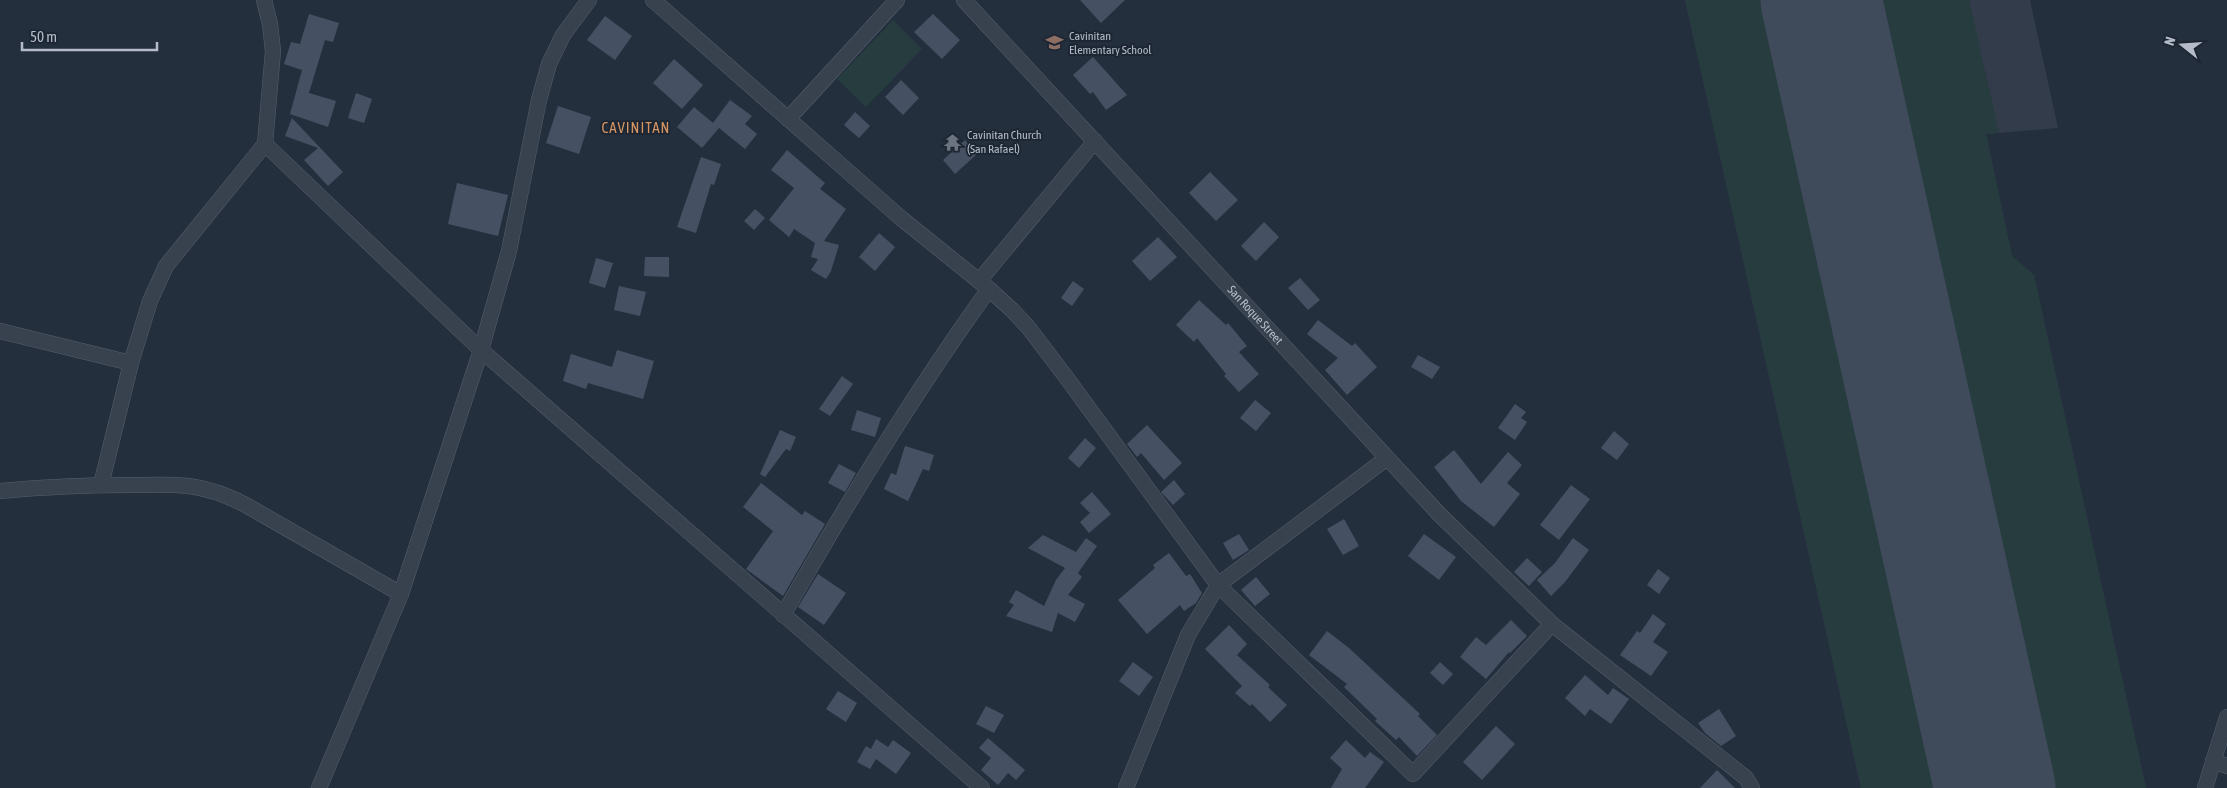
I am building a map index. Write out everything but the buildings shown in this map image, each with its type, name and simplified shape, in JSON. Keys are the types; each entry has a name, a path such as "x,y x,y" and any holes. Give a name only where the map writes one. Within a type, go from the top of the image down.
{"street":[{"path":"101,485 131,363 150,301 166,266 265,144 272,51 270,24 264,0"},
{"path":"319,788 401,594 481,350 509,251 539,100 549,64 563,35 589,0"},
{"path":"653,0 902,219 984,285 1028,327 1218,585 1413,774 1552,624"},
{"path":"788,119 897,0"},
{"name":"San Roque Street","path":"964,0 1439,514 1552,624 1746,778 1752,788"},
{"path":"783,614 840,514 984,285 1095,141"},
{"path":"265,144 481,350 982,788"},
{"path":"0,332 131,363"},
{"path":"1126,788 1188,635 1218,585 1387,458"},
{"path":"0,491 101,485 190,486 234,498 401,594"},
{"path":"2205,788 2227,718"},
{"path":"2212,761 2227,766"}],"shaded area":[{"path":"1685,0 2030,0 2058,128 1986,134 2012,256 2034,275 2146,788 1861,788"}],"green space":[{"path":"1685,0 1772,0 1941,788 1861,788"},
{"path":"1869,0 1969,0 1999,133 1986,134 2012,256 2034,275 2146,788 2047,788"},
{"path":"893,20 922,49 866,107 837,79"}],"runway":[{"path":"1821,0 1995,788"}],"place":[{"name":"Cavinitan Elementary School","path":"1055,43"},
{"name":"Cavinitan Church (San Rafael)","path":"953,142"}],"district":[{"name":"CAVINITAN","path":"636,127"}]}
